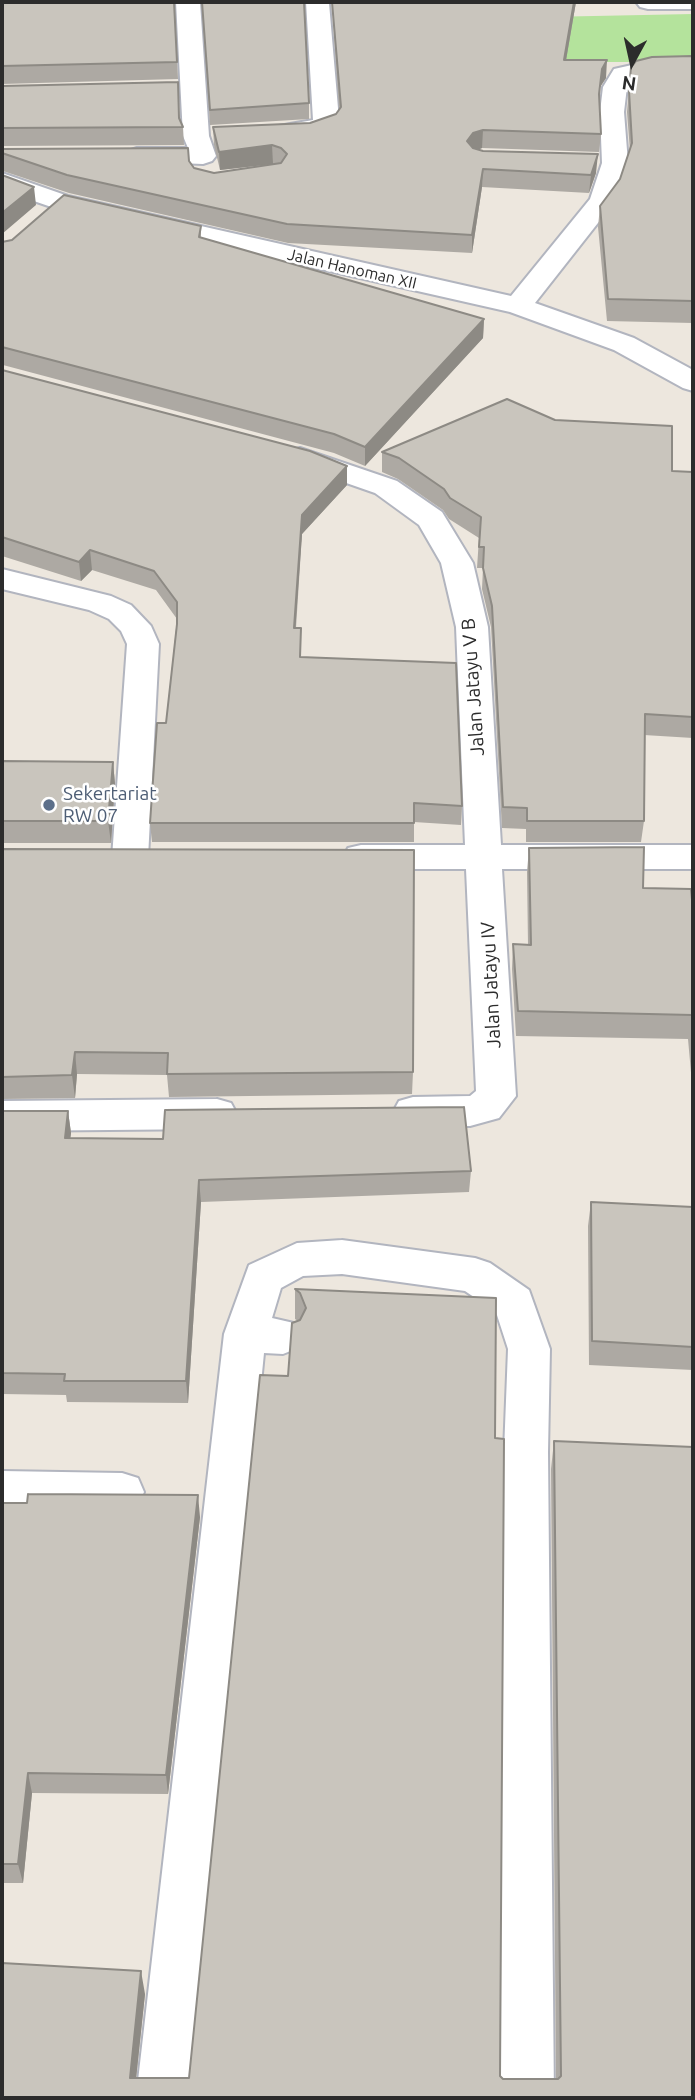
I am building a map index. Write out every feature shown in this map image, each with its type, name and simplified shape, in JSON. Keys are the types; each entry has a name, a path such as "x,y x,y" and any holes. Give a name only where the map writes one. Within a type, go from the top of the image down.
{"street":[{"path":"167,2 175,2"},
{"path":"109,156 206,151 193,89 188,2"},
{"path":"200,2 213,2"},
{"path":"648,2 693,2"},
{"path":"260,133 310,131 320,128 326,120 318,3"},
{"path":"517,306 603,200 615,163 612,112 614,87 624,74 650,68 693,67"},
{"path":"166,90 193,89"},
{"path":"589,162 615,163"},
{"name":"Jalan Hanoman XII","path":"2,181 50,210 517,306 624,344 693,382"},
{"name":"Jalan Jatayu V B","path":"268,448 322,463 386,487 431,519 457,562 472,627 483,857"},
{"path":"2,579 100,603 120,612 135,626 143,644 144,858 92,858"},
{"path":"334,857 693,858"},
{"name":"Jalan Jatayu IV","path":"373,1112 470,1111 485,1107 496,1096 483,857"},
{"path":"2,1116 250,1114"},
{"path":"163,2098 236,1402 264,1335 264,1278 296,1260 342,1257 475,1275 514,1303 529,1349 526,1452 527,2098"},
{"path":"2,1490 122,1492"}],"green space":[{"path":"693,14 693,62 452,62 445,19"}],"building":[{"path":"2,2 174,2 177,62 2,66"},
{"path":"202,2 304,2 309,103 210,110"},
{"path":"332,2 574,2 564,60 607,60 602,69 599,94 601,134 483,130 473,133 467,141 473,148 483,151 598,154 591,175 483,169 472,235 287,224 67,175 2,153 2,149 188,148 189,161 194,168 214,173 281,163 287,154 272,145 219,152 213,127 310,123 336,114 341,107"},
{"path":"693,56 693,301 608,299 600,206 620,179 632,143 629,91 631,67 636,61 652,57"},
{"path":"178,82 179,118 183,127 2,128 2,86"},
{"path":"2,175 34,187 2,213"},
{"path":"64,195 201,226 199,237 484,319 365,447 334,434 2,347 2,242 12,240"},
{"path":"2,370 310,451 347,466 302,515 294,628 301,628 300,657 456,663 462,806 414,803 414,823 150,823 157,723 166,723 177,602 154,571 90,550 79,562 2,537"},
{"path":"507,399 555,420 672,426 672,471 693,472 693,717 645,714 644,821 527,821 527,808 503,807 492,606 483,568 484,547 479,547 481,517 450,498 444,489 399,458 382,452"},
{"path":"2,761 113,762 108,821 2,821"},
{"path":"644,847 643,888 691,889 693,1026 692,1015 518,1011 513,944 531,945 529,848"},
{"path":"2,849 414,850 413,1072 167,1074 168,1053 75,1052 72,1075 2,1077"},
{"path":"464,1107 471,1171 199,1180 186,1381 64,1381 65,1374 2,1373 2,1111 68,1111 65,1138 163,1139 165,1110"},
{"path":"591,1202 693,1207 693,1347 592,1341"},
{"path":"295,1289 496,1298 495,1438 504,1439 500,2076 503,2079 558,2079 561,2076 554,1441 693,1447 693,2098 2,2098 2,1963 141,1971 130,2078 189,2078 260,1375 288,1376 292,1323 300,1320 306,1308 300,1293"},
{"path":"28,1494 198,1495 166,1775 28,1773 18,1864 2,1864 2,1503 27,1503"}],"place":[{"name":"Sekertariat RW 07","path":"49,805"}]}
